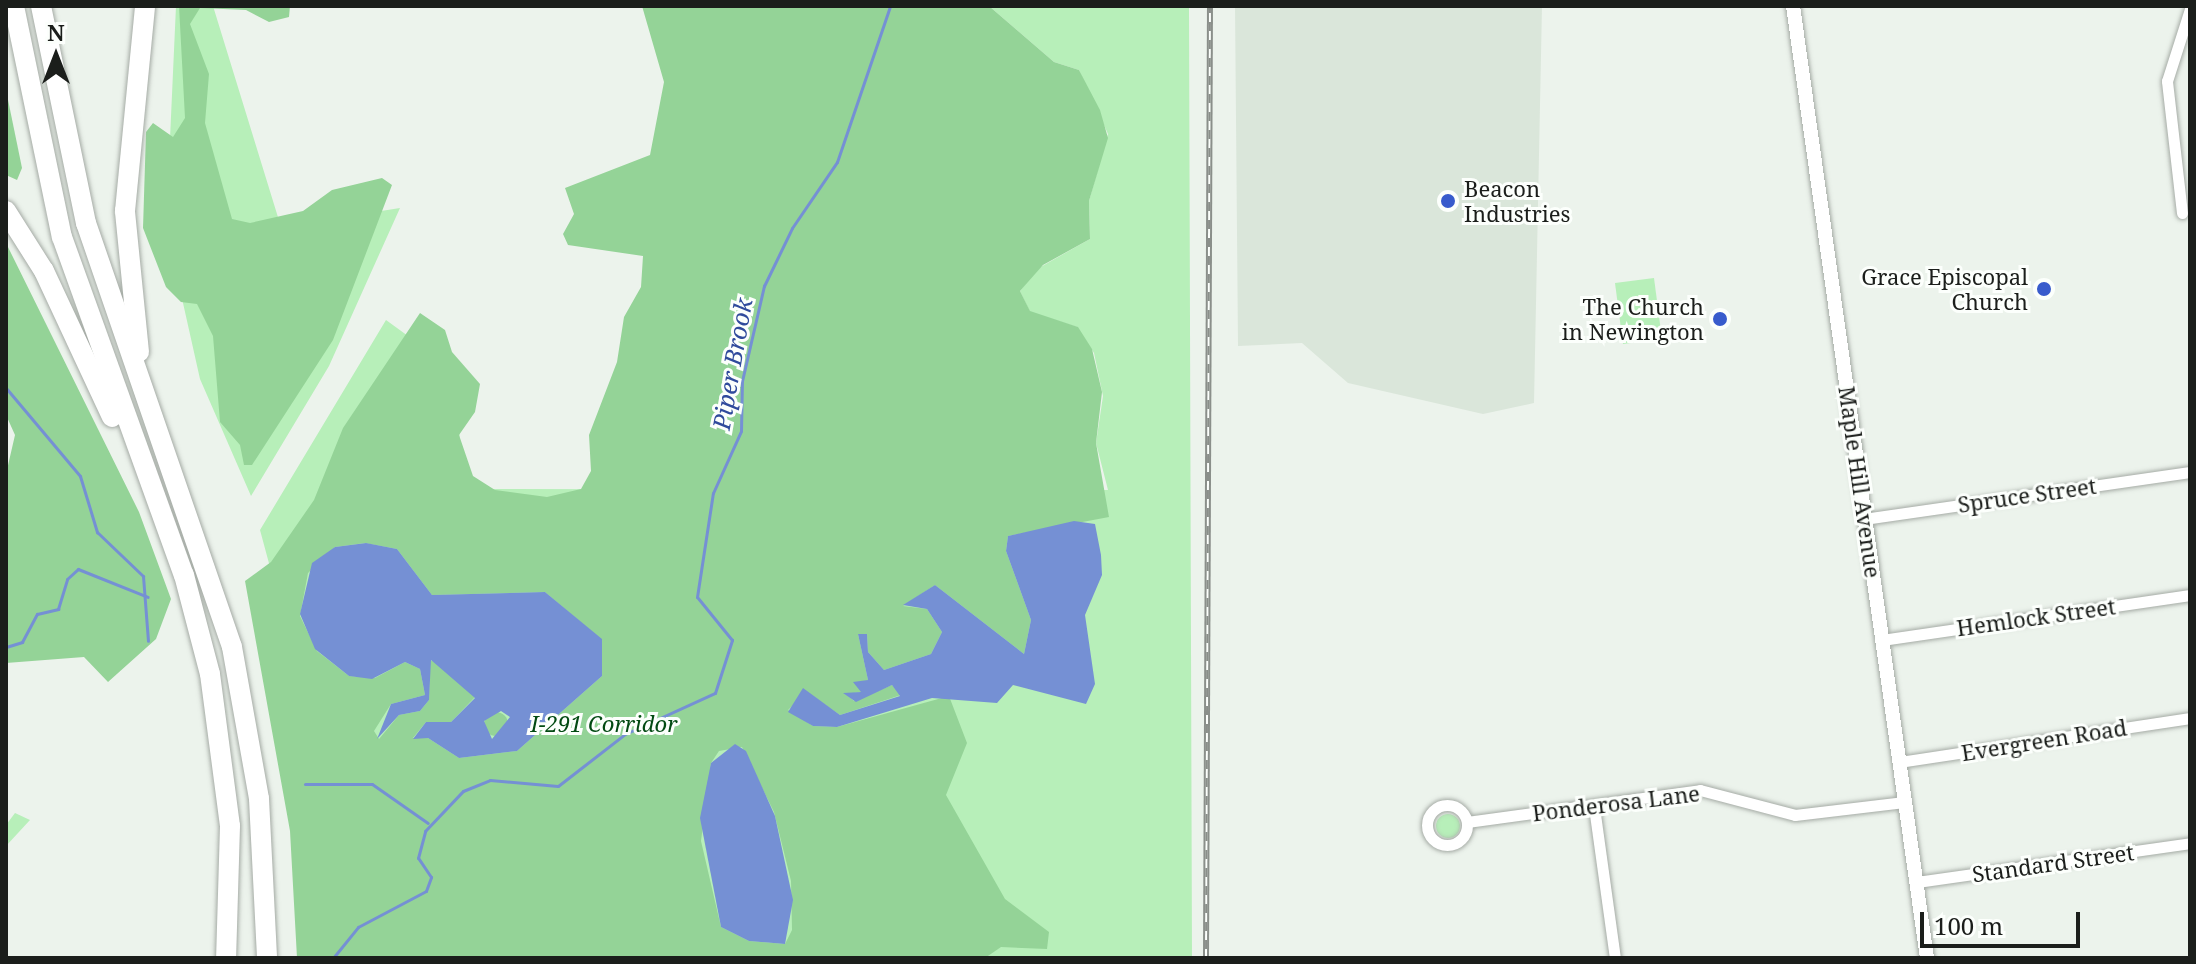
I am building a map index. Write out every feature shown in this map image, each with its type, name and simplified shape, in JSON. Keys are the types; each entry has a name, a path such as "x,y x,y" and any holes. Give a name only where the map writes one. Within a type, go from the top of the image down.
{"highway":[{"path":"14,6 62,237 184,575 201,637 228,802 226,958"},
{"path":"41,6 78,196 222,609 256,770 267,958"},
{"path":"140,381 124,231 145,6"},
{"path":"6,211 54,290 170,537"}],"street":[{"name":"Maple Hill Avenue","path":"1793,6 1927,958"},
{"path":"2182,213 2167,81 2190,9"},
{"name":"Spruce Street","path":"1864,519 2190,472"},
{"name":"Hemlock Street","path":"1882,640 2190,595"},
{"name":"Evergreen Road","path":"1899,762 2190,718"},
{"name":"Ponderosa Lane","path":"1467,822 1594,807 1700,790 1795,815 1904,802"},
{"path":"1594,807 1615,958"},
{"name":"Standard Street","path":"1917,882 2190,843"}],"shaded area":[{"path":"1235,6 1542,6 1534,403 1483,414 1348,383 1302,343 1238,346"}],"green space":[{"path":"176,6 213,6 281,227 400,208 329,366 251,496 200,379 166,227"},
{"path":"179,6 290,6 289,17 269,22 246,10 200,8 190,24 209,74 205,123 232,219 250,223 303,211 332,190 382,178 392,185 333,340 252,465 244,465 240,445 220,422 213,336 197,304 181,302 166,287 143,228 146,132 153,123 173,137 185,118"},
{"path":"642,6 989,6 1054,62 1079,70 1100,110 1108,138 1089,201 1090,239 1043,265 1020,291 1030,311 1078,327 1092,349 1102,392 1096,443 1109,517 1008,536 1006,551 1031,620 1024,654 935,585 903,606 927,609 942,632 931,654 884,670 868,652 867,634 858,634 868,680 861,692 846,694 854,701 892,685 901,695 840,715 807,692 788,710 813,726 837,727 949,696 967,743 946,795 1005,899 1049,932 1047,949 1001,947 985,958 297,958 290,831 245,581 271,562 314,500 343,428 420,313 445,330 452,352 480,384 475,412 459,435 473,476 495,490 547,497 581,489 591,471 589,435 617,362 624,317 641,287 643,256 568,245 563,234 574,214 565,188 650,155 664,82","holes":["365,543 397,549 432,595 545,592 602,640 602,676 517,751 459,758 428,738 413,738 426,722 451,722 475,697 449,668 430,660 429,700 420,711 399,715 379,739 374,731 391,704 425,695 420,669 405,662 375,678 349,676 317,651 300,616 308,573 335,547","742,747 774,812 791,881 792,930 785,944 749,941 721,927 701,841 711,763 719,751"]},
{"name":"I-291 Corridor","path":"989,6 1189,6 1192,958 318,958 315,734 260,530 386,320 459,373 460,489 1108,490 1096,443 1103,396 1094,353 1077,327 1030,312 1020,291 1037,269 1090,239 1089,201 1108,134 1079,70 1054,62"},
{"path":"6,90 22,168 17,180 6,175"},
{"path":"6,243 139,512 171,599 156,639 108,682 84,657 6,663 6,474 15,435 6,415"},
{"path":"1654,278 1662,339 1623,344 1615,283"},
{"path":"496,712 504,716 508,724 504,732 496,736 488,732 484,724 488,716"},
{"path":"15,813 30,820 6,846 6,825"},
{"path":"1448,814 1459,821 1460,826 1453,837 1448,838 1437,831 1436,826 1443,815"}],"water":[{"path":"1074,521 1095,524 1101,555 1102,575 1085,615 1095,684 1086,704 1013,685 997,703 932,698 837,727 813,726 788,712 803,688 840,715 900,696 892,685 856,702 843,693 861,692 853,682 868,680 858,634 867,634 868,652 884,670 931,654 942,632 927,609 903,605 935,585 1024,654 1031,620 1006,551 1008,536"},
{"path":"366,543 397,549 432,595 545,592 602,639 602,676 517,751 459,758 428,738 413,739 426,722 451,722 475,698 431,660 429,700 420,711 399,715 377,739 391,704 425,695 420,669 405,662 372,679 349,676 315,649 300,614 312,563 335,547","holes":["501,711 510,717 492,739 484,721"]},
{"path":"735,744 746,751 775,816 793,900 785,944 749,941 721,927 700,818 711,763"}],"waterway":[{"name":"Piper Brook","path":"333,958 358,927 426,891 431,877 418,858 425,831 463,791 490,780 558,786 625,734 715,693 732,640 697,597 713,493 741,431 742,381 764,286 792,228 837,162 890,6"},
{"path":"6,388 80,476 97,532 143,576 148,641"},
{"path":"6,647 22,642 37,614 58,609 67,579 78,569 148,597"},
{"path":"305,784 372,784 428,823"}],"railway":[{"path":"1206,958 1210,6"}],"place":[{"name":"Beacon Industries","path":"1448,201"},
{"name":"Grace Episcopal Church","path":"2044,289"},
{"name":"The Church in Newington","path":"1720,319"}]}
